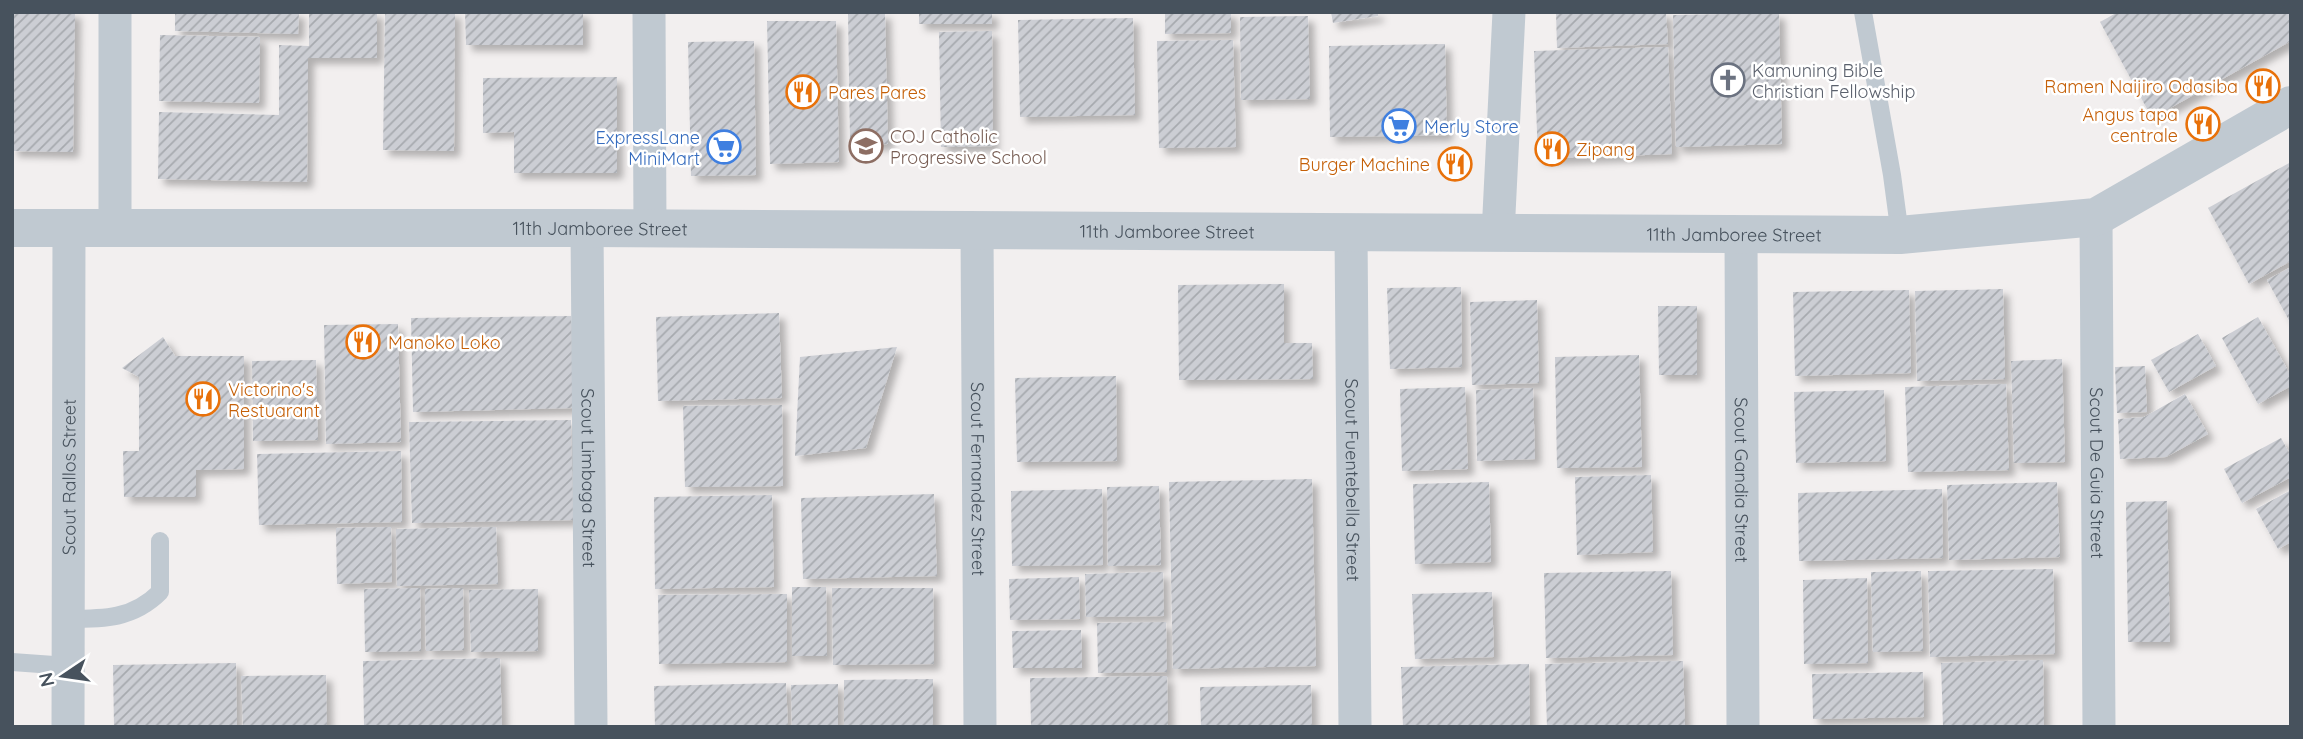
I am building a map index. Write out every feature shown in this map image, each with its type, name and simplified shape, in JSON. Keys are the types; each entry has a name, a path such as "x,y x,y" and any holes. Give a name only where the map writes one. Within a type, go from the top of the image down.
{"street":[{"path":"115,12 115,228"},
{"path":"649,12 650,230"},
{"path":"1498,234 1509,12"},
{"name":"11th Jamboree Street","path":"12,228 587,228 1900,235 2096,217 2291,105"},
{"name":"Scout De Guia Street","path":"2096,217 2099,727"},
{"name":"Scout Rallos Street","path":"68,727 69,228"},
{"name":"Scout Limbaga Street","path":"587,228 592,727"},
{"name":"Scout Fernandez Street","path":"977,232 980,727"},
{"name":"Scout Fuentebella Street","path":"1351,233 1355,727"},
{"name":"Scout Gandia Street","path":"1741,235 1743,727"}],"lane":[{"path":"1863,12 1900,235"},
{"path":"68,619 112,618 148,604 160,592 160,541"},
{"path":"12,662 68,666"}],"building":[{"path":"12,12 75,12 73,152 12,151"},
{"path":"175,12 299,12 298,34 175,31"},
{"path":"309,12 377,12 377,58 308,58 307,182 158,179 159,112 279,115 279,45 309,46"},
{"path":"385,12 455,12 454,151 383,150"},
{"path":"465,12 583,12 583,45 466,45"},
{"path":"919,12 992,12 992,24 919,24"},
{"path":"1165,12 1231,12 1231,33 1165,34"},
{"path":"1331,12 1378,12 1378,16 1333,23"},
{"path":"1556,12 1666,12 1668,44 1557,48"},
{"path":"2118,12 2291,12 2291,41 2152,118 2100,22"},
{"path":"885,13 888,144 850,145 848,14"},
{"name":"Kamuning Bible Christian Fellowship","path":"1779,13 1782,144 1676,147 1673,15"},
{"path":"1308,16 1310,99 1241,100 1240,17"},
{"path":"1133,18 1135,115 1020,117 1018,20"},
{"name":"Pares Pares","path":"767,21 836,21 839,162 770,164"},
{"path":"992,31 993,146 941,147 939,32"},
{"path":"160,35 260,37 259,103 159,101"},
{"path":"1233,40 1236,147 1159,148 1157,41"},
{"path":"754,41 756,175 691,176 688,42"},
{"path":"1445,44 1447,135 1330,137 1329,46"},
{"path":"1668,47 1672,154 1538,159 1534,51"},
{"path":"617,77 617,173 514,173 514,132 483,133 483,78"},
{"path":"2291,162 2291,261 2249,284 2208,208"},
{"path":"2291,267 2291,324 2267,280"},
{"path":"1284,284 1284,343 1312,343 1313,379 1179,380 1178,285"},
{"path":"1461,287 1462,367 1390,369 1387,288"},
{"path":"2003,289 2005,379 1917,381 1915,291"},
{"path":"1909,290 1911,373 1795,376 1793,292"},
{"path":"1537,300 1539,383 1472,385 1470,302"},
{"path":"1658,306 1697,306 1697,375 1659,375"},
{"path":"779,313 782,398 658,401 656,317"},
{"path":"571,316 573,408 413,412 411,318"},
{"path":"2258,317 2291,376 2291,386 2258,404 2222,338"},
{"path":"398,324 401,442 326,444 324,325"},
{"path":"2198,334 2216,366 2169,392 2151,360"},
{"path":"163,337 175,356 244,356 244,469 196,470 196,497 124,497 123,451 139,451 139,377 122,368"},
{"path":"897,347 866,448 795,456 800,357"},
{"path":"1639,355 1642,467 1557,468 1555,357"},
{"path":"2062,359 2065,462 2014,463 2011,361"},
{"path":"316,360 318,440 253,441 252,361"},
{"path":"2145,366 2147,412 2117,413 2115,367"},
{"path":"1116,376 1117,461 1017,462 1015,378"},
{"path":"2006,384 2009,470 1908,472 1905,387"},
{"path":"1465,387 1468,469 1402,471 1400,389"},
{"path":"1533,388 1535,459 1477,461 1476,390"},
{"path":"1884,390 1886,461 1796,463 1794,392"},
{"path":"2185,394 2208,434 2166,457 2120,459 2118,419 2144,417"},
{"path":"782,405 783,486 685,487 683,406"},
{"path":"571,420 573,520 412,523 409,422"},
{"path":"2281,438 2291,456 2291,477 2242,503 2224,469"},
{"path":"401,451 402,522 259,525 257,454"},
{"path":"1651,475 1653,552 1577,555 1575,477"},
{"path":"1312,479 1316,666 1173,669 1169,482"},
{"path":"1489,482 1491,562 1415,564 1413,484"},
{"path":"2057,482 2060,557 1949,560 1947,485"},
{"path":"1159,486 1161,565 1108,566 1107,487"},
{"path":"1102,489 1103,565 1012,566 1011,491"},
{"path":"1942,489 1943,558 1799,561 1798,493"},
{"path":"2291,490 2291,542 2278,549 2256,509"},
{"path":"934,494 937,576 803,579 801,498"},
{"path":"772,495 774,587 655,589 654,497"},
{"path":"2167,501 2170,642 2128,642 2126,502"},
{"path":"391,527 392,582 337,584 336,528"},
{"path":"496,527 498,584 397,586 396,529"},
{"path":"2053,569 2055,654 1930,657 1928,571"},
{"path":"1671,571 1673,655 1546,658 1544,573"},
{"path":"1921,571 1923,651 1873,652 1871,572"},
{"path":"1163,572 1164,616 1086,617 1085,574"},
{"path":"1079,577 1080,619 1010,620 1009,579"},
{"path":"1867,578 1868,663 1804,664 1803,580"},
{"path":"792,587 826,587 827,656 792,656"},
{"path":"420,588 421,651 365,652 364,589"},
{"path":"463,588 464,650 426,651 425,589"},
{"path":"832,588 933,588 934,664 833,665"},
{"path":"538,589 538,651 471,652 469,590"},
{"path":"1492,592 1494,657 1415,659 1412,594"},
{"path":"787,594 787,662 659,664 658,595"},
{"path":"1166,622 1167,672 1098,673 1097,623"},
{"path":"1081,630 1082,668 1013,668 1012,631"},
{"path":"500,658 502,727 364,727 363,661"},
{"path":"2043,660 2044,727 1943,727 1941,663"},
{"path":"1683,661 1685,727 1547,727 1545,664"},
{"path":"236,663 237,727 114,727 113,665"},
{"path":"1529,664 1530,727 1403,727 1401,667"},
{"path":"1923,672 1924,717 1813,719 1812,674"},
{"path":"326,675 327,727 243,727 241,676"},
{"path":"1167,676 1168,727 1031,727 1030,678"},
{"path":"933,679 933,727 844,727 844,680"},
{"path":"786,683 788,727 655,727 654,686"},
{"path":"838,684 838,727 792,727 791,685"},
{"path":"1311,685 1312,727 1201,727 1200,687"}],"place":[{"name":"Kamuning Bible Christian Fellowship","path":"1728,80"},
{"name":"Ramen Naijiro Odasiba","path":"2263,86"},
{"name":"Pares Pares","path":"803,92"},
{"name":"Angus tapa centrale","path":"2203,124"},
{"name":"Merly Store","path":"1399,126"},
{"name":"COJ Catholic Progressive School","path":"866,146"},
{"name":"ExpressLane MiniMart","path":"724,147"},
{"name":"Zipang","path":"1552,149"},
{"name":"Burger Machine","path":"1455,164"},
{"name":"Manoko Loko","path":"363,342"},
{"name":"Victorino's Restuarant","path":"203,399"}]}
